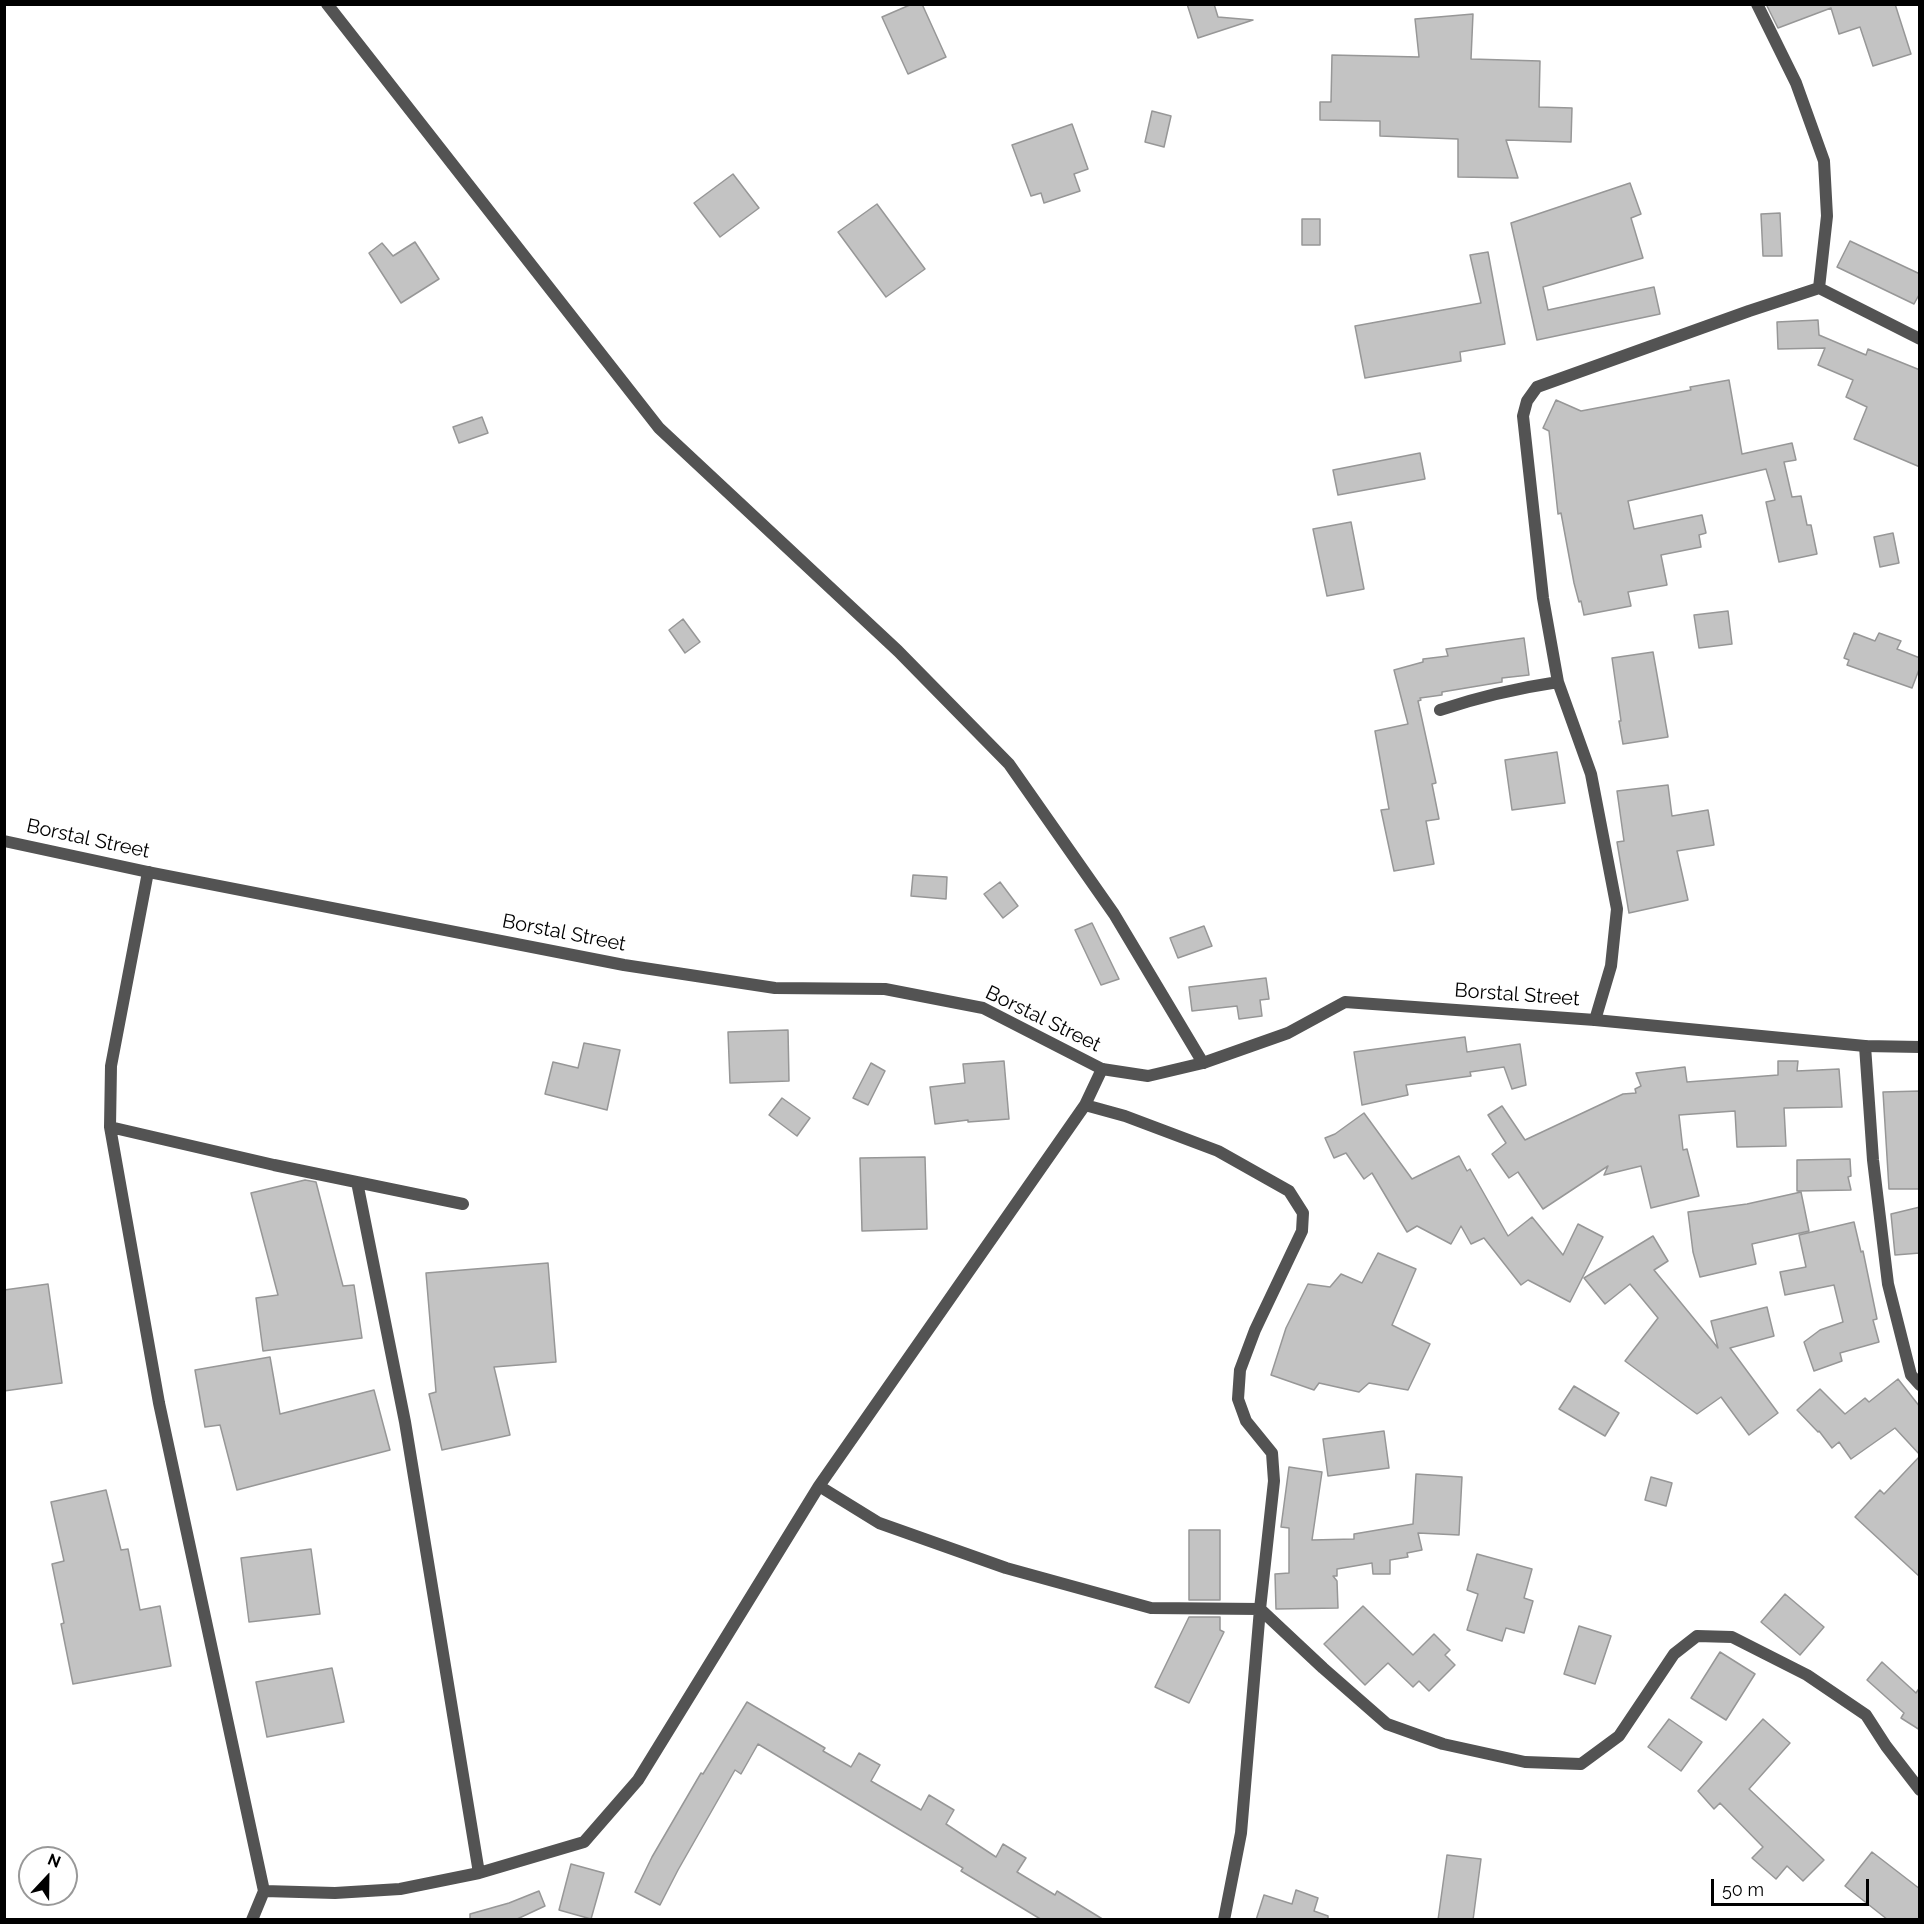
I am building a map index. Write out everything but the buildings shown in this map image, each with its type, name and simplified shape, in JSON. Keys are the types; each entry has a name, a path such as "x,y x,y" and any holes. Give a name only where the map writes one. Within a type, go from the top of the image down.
{"street":[{"path":"327,4 659,428 898,651 1009,764 1114,914 1203,1063"},
{"path":"1757,4 1796,83 1824,161 1827,216 1819,288"},
{"path":"1595,1020 1611,966 1617,909 1591,774 1558,682 1543,598 1523,416 1527,401 1537,387 1819,288 1920,339"},
{"path":"1440,710 1524,687 1558,682"},
{"name":"Borstal Street","path":"4,841 148,872 624,965 775,988 885,988 983,1008 1102,1069 1148,1076 1203,1063 1288,1033 1346,1002 1595,1020 1865,1046 1920,1047"},
{"path":"148,872 111,1066 110,1127 159,1403 264,1891 252,1920"},
{"path":"1865,1046 1873,1160 1888,1284 1911,1375 1920,1385"},
{"path":"264,1891 335,1893 389,1890 479,1874 584,1842 638,1780 819,1486 1085,1106 1102,1069"},
{"path":"1085,1106 1125,1116 1218,1151 1289,1191 1303,1213 1302,1231 1255,1330 1240,1370 1238,1400 1246,1420 1272,1453 1274,1481 1260,1609 1241,1833 1224,1920"},
{"path":"110,1127 463,1204"},
{"path":"357,1182 405,1422 479,1874"},
{"path":"819,1486 879,1523 1017,1571 1151,1608 1260,1609 1387,1724 1443,1744 1525,1762 1581,1764 1619,1736 1674,1654 1697,1636 1732,1637 1807,1675 1866,1715 1886,1746 1920,1790"}]}
